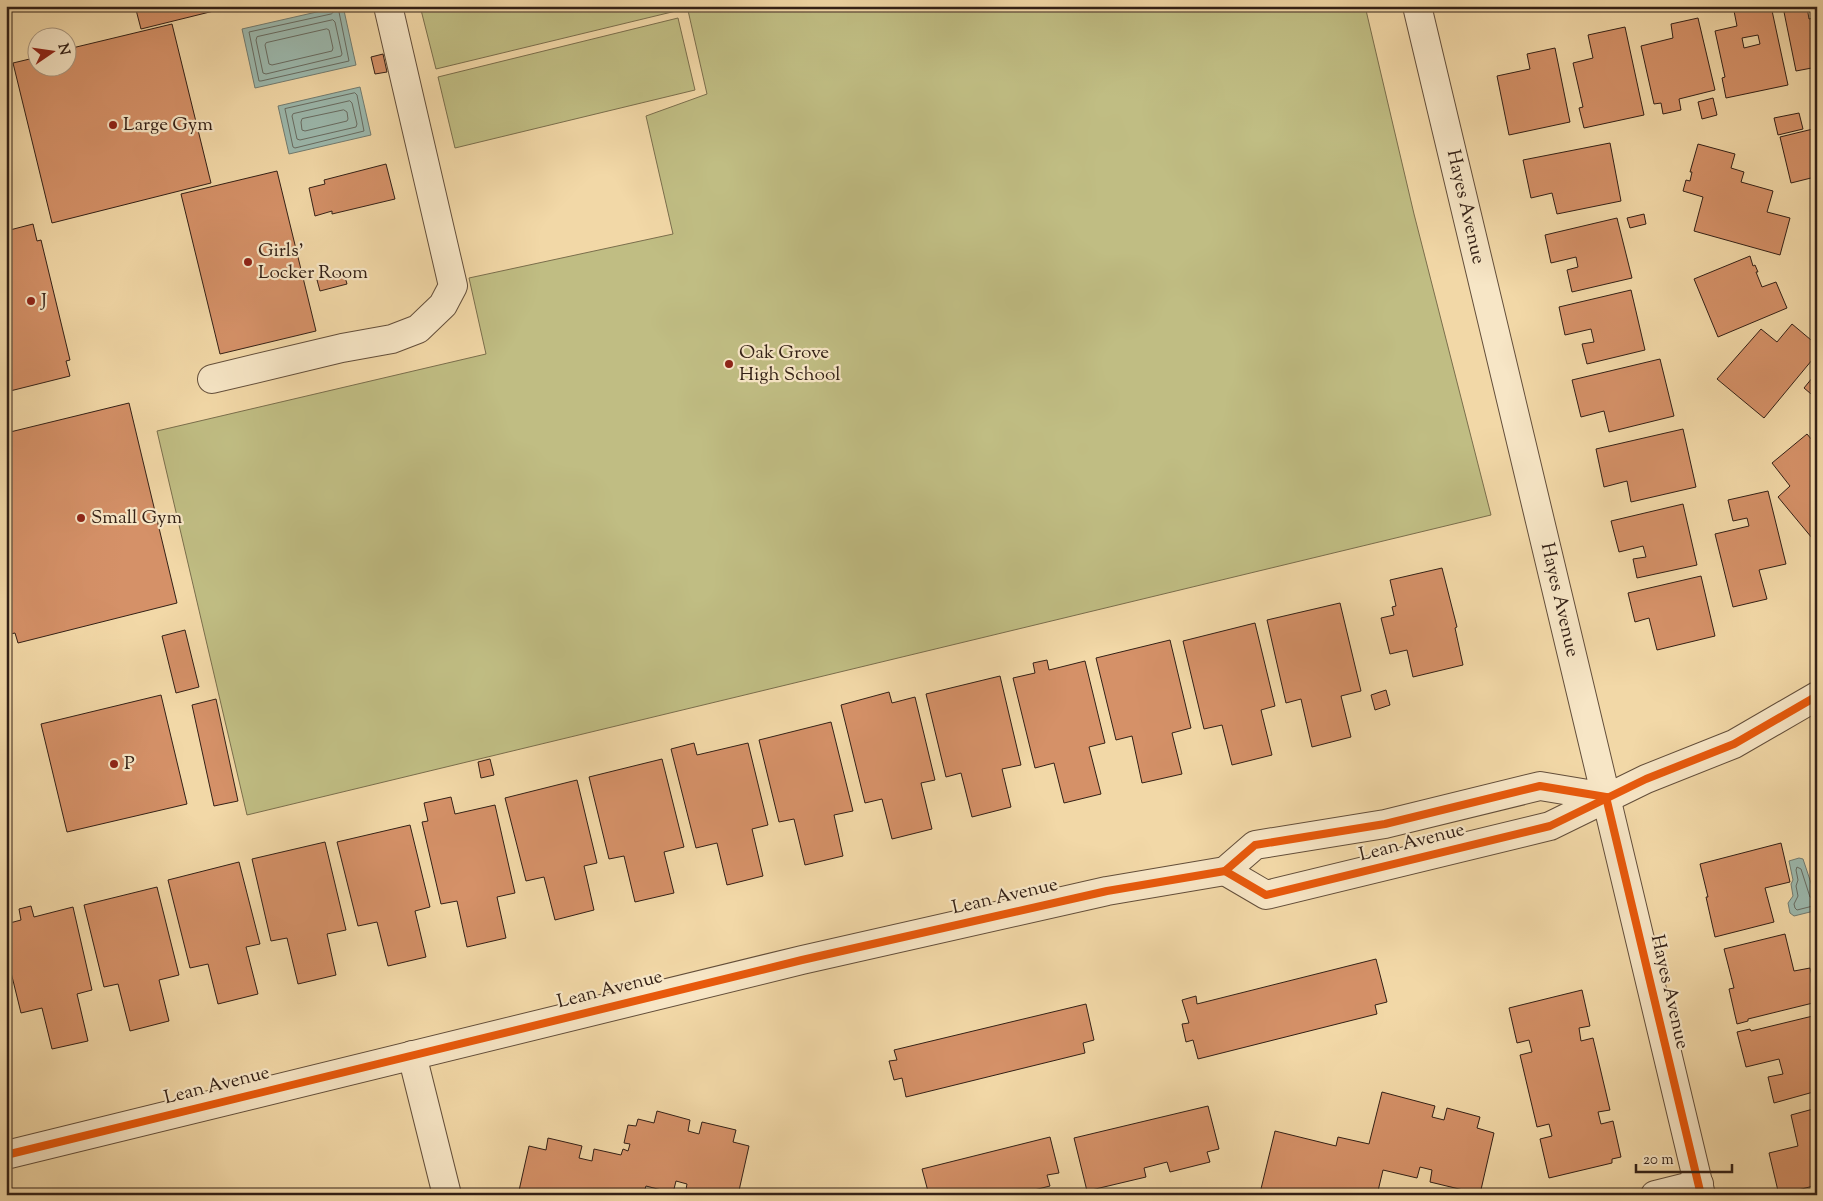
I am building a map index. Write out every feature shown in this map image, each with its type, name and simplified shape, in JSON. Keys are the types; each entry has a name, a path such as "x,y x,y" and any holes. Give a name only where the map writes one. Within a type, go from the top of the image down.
{"street":[{"path":"212,379 342,348 392,339 418,329 443,305 453,286 388,6"},
{"name":"Hayes Avenue","path":"1422,7 1606,797 1700,1190"},
{"name":"Lean Avenue","path":"1226,871 1266,895 1550,826 1606,797 1734,744 1817,696"},
{"name":"Lean Avenue","path":"6,1155 802,960 1107,891 1226,871 1255,846 1385,824 1540,786 1606,797"},
{"path":"412,1056 446,1195"},
{"path":"1655,1195 1700,1190"}],"shaded area":[{"path":"420,6 675,6 676,11 436,69"},
{"name":"Oak Grove High School","path":"687,6 1365,6 1414,214 1491,515 247,815 157,431 486,354 469,278 673,234 646,116 707,94"},
{"path":"678,18 695,90 455,148 438,77"}],"water":[{"path":"343,6 356,65 255,88 242,29"},
{"path":"360,87 371,135 289,154 278,106"},
{"path":"1799,858 1803,859 1817,901 1817,908 1814,911 1794,916 1790,913 1788,903 1793,896 1791,884 1793,880 1789,861"}],"building":[{"path":"135,6 234,6 141,29"},
{"path":"1733,6 1771,6 1788,85 1726,98 1722,78 1725,77 1715,31 1737,26","holes":["1758,35 1760,44 1744,48 1742,38"]},
{"path":"1807,7 1809,19 1817,17 1817,67 1796,71 1784,12"},
{"path":"1698,18 1715,90 1679,99 1681,110 1663,114 1661,103 1654,104 1641,46 1673,38 1671,24"},
{"name":"Large Gym","path":"172,24 211,183 52,223 13,63 28,59 28,78 78,78 78,47"},
{"path":"1625,27 1644,115 1584,128 1579,108 1583,107 1573,63 1593,58 1588,35"},
{"path":"1555,48 1570,122 1509,135 1497,76 1530,69 1527,54"},
{"path":"383,54 387,72 375,74 371,57"},
{"path":"1713,98 1717,115 1702,119 1698,102"},
{"path":"1799,113 1803,129 1778,135 1774,118"},
{"path":"1817,128 1817,185 1815,177 1791,183 1780,137"},
{"path":"1610,143 1621,201 1557,214 1552,193 1531,198 1523,160"},
{"path":"1698,144 1735,154 1731,168 1744,172 1741,182 1773,191 1767,212 1790,218 1780,255 1694,231 1703,197 1683,191 1686,180 1690,181 1692,172 1690,172"},
{"path":"386,164 395,199 332,214 332,211 315,216 309,188 325,184 324,180"},
{"name":"Girls' Locker Room","path":"277,171 316,331 220,354 181,194"},
{"path":"1644,214 1646,224 1630,228 1627,218"},
{"path":"1617,218 1632,278 1572,292 1567,270 1578,267 1576,257 1551,263 1545,235"},
{"name":"J","path":"33,224 37,241 41,240 70,360 66,361 70,376 6,392 6,231"},
{"path":"1750,256 1753,266 1755,265 1758,272 1756,272 1762,287 1776,282 1787,308 1718,337 1694,279"},
{"path":"344,273 347,284 320,291 317,280"},
{"path":"1631,290 1645,350 1587,364 1582,344 1594,342 1591,329 1565,335 1559,307"},
{"path":"1792,324 1817,345 1817,354 1764,418 1717,379 1761,329 1777,342"},
{"path":"1660,359 1674,416 1609,432 1604,411 1581,417 1572,380"},
{"path":"1817,372 1817,399 1804,388"},
{"name":"Small Gym","path":"129,403 177,603 18,643 15,633 6,635 6,433"},
{"path":"1683,429 1696,487 1631,502 1627,481 1604,487 1596,449"},
{"path":"1807,434 1817,446 1817,544 1778,497 1790,486 1772,463"},
{"path":"1768,491 1786,564 1759,570 1767,599 1733,607 1715,534 1749,526 1747,518 1733,521 1728,500"},
{"path":"1683,504 1697,565 1637,578 1633,559 1646,557 1643,546 1619,552 1611,521"},
{"path":"1442,568 1457,627 1455,628 1463,665 1413,677 1407,650 1390,654 1381,618 1394,615 1392,607 1396,606 1390,580"},
{"path":"1701,576 1715,636 1657,650 1649,618 1635,622 1628,593"},
{"path":"1340,603 1361,691 1341,696 1351,737 1312,747 1301,699 1286,703 1267,620"},
{"path":"1255,623 1275,706 1261,710 1272,755 1232,765 1222,725 1204,729 1183,641"},
{"path":"185,630 199,687 176,693 162,636"},
{"path":"1170,640 1191,728 1172,733 1182,774 1142,783 1132,736 1116,740 1096,658"},
{"path":"1047,660 1049,670 1085,661 1105,743 1089,747 1101,794 1064,803 1054,763 1035,768 1013,678 1035,673 1033,663"},
{"path":"1000,676 1021,765 1002,769 1011,807 972,817 961,773 946,777 926,694"},
{"path":"1386,690 1390,705 1375,710 1371,695"},
{"path":"889,692 892,703 915,697 935,780 921,783 932,829 892,839 882,799 865,803 841,705"},
{"name":"P","path":"161,695 187,804 67,832 41,724"},
{"path":"216,699 238,801 214,806 192,705"},
{"path":"831,722 853,811 834,815 843,856 805,865 794,819 779,822 759,740"},
{"path":"694,743 697,755 748,743 768,825 752,829 763,876 727,885 717,843 696,848 671,749"},
{"path":"490,759 494,775 481,778 478,762"},
{"path":"662,759 684,847 664,852 674,893 635,902 624,856 609,859 589,777"},
{"path":"577,780 597,863 584,866 594,910 555,920 544,877 526,881 505,798"},
{"path":"451,797 455,814 495,805 515,893 497,897 506,938 467,947 457,901 441,904 422,822 428,821 424,803"},
{"path":"410,825 430,907 415,911 426,957 388,966 377,922 358,926 337,842"},
{"path":"325,842 346,930 327,934 336,975 298,984 287,938 271,941 252,859"},
{"path":"1781,843 1790,882 1765,888 1774,922 1715,937 1700,864"},
{"path":"239,862 260,944 246,947 258,994 218,1004 208,964 190,968 168,880"},
{"path":"157,887 179,975 159,980 169,1021 130,1031 118,984 104,987 84,905"},
{"path":"31,906 34,917 73,907 92,990 77,994 88,1041 52,1049 42,1008 21,1013 6,952 6,924 21,920 19,909"},
{"path":"1785,934 1794,971 1810,968 1817,1002 1748,1019 1748,1021 1737,1024 1729,989 1734,988 1724,949"},
{"path":"1376,959 1387,1002 1375,1005 1377,1014 1198,1059 1193,1040 1186,1042 1182,1024 1189,1023 1182,1000 1196,996 1197,1004"},
{"path":"1582,990 1590,1026 1579,1028 1581,1041 1593,1038 1610,1110 1598,1112 1601,1124 1613,1121 1621,1157 1612,1159 1612,1163 1549,1178 1540,1139 1552,1136 1549,1124 1537,1127 1520,1055 1532,1052 1529,1040 1517,1043 1509,1008"},
{"path":"1086,1004 1094,1040 1083,1043 1085,1053 906,1097 902,1078 894,1080 889,1061 897,1060 894,1050"},
{"path":"1817,1015 1817,1091 1774,1103 1768,1077 1783,1074 1779,1059 1746,1067 1737,1032 1750,1029 1751,1031"},
{"path":"1382,1092 1435,1106 1432,1117 1444,1120 1447,1108 1480,1117 1477,1128 1494,1133 1480,1194 1430,1182 1432,1170 1420,1167 1417,1178 1383,1170 1377,1195 1317,1195 1306,1192 1306,1195 1268,1195 1260,1193 1275,1131 1336,1146 1338,1137 1369,1144"},
{"path":"1208,1106 1219,1149 1207,1152 1210,1162 1170,1172 1167,1162 1144,1168 1146,1177 1087,1191 1074,1138"},
{"path":"1817,1108 1817,1185 1779,1195 1769,1153 1798,1146 1791,1115"},
{"path":"657,1111 690,1120 688,1131 699,1134 702,1122 736,1130 733,1142 749,1146 738,1195 721,1192 720,1195 685,1195 687,1184 676,1181 673,1193 646,1186 644,1192 639,1191 638,1195 518,1195 529,1146 546,1150 548,1138 582,1146 579,1158 592,1161 594,1149 621,1155 623,1149 628,1151 630,1144 624,1143 628,1125 636,1126 638,1119 654,1123"},
{"path":"1050,1137 1059,1173 1047,1175 1050,1186 1014,1195 929,1195 922,1169"}],"cycle path":[{"path":"1225,871 1266,895 1550,826 1646,779 1734,744 1817,696"},
{"path":"6,1155 802,960 1107,891 1225,871 1255,845 1385,824 1540,786 1606,797"},
{"path":"1606,797 1701,1195"}],"place":[{"name":"Large Gym","path":"113,125"},
{"name":"Girls' Locker Room","path":"248,262"},
{"name":"J","path":"31,301"},
{"name":"Oak Grove High School","path":"729,364"},
{"name":"Small Gym","path":"81,518"},
{"name":"P","path":"114,764"}]}
